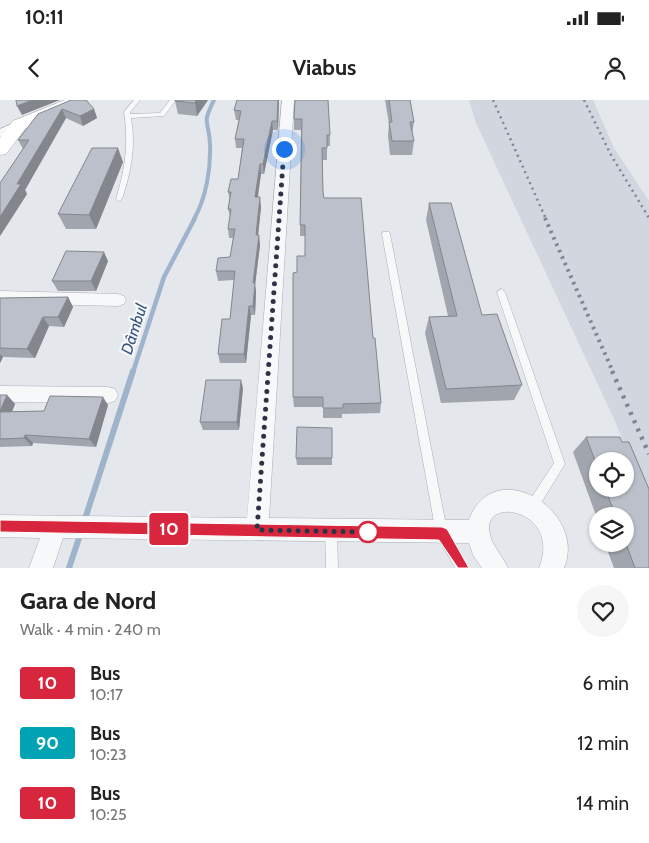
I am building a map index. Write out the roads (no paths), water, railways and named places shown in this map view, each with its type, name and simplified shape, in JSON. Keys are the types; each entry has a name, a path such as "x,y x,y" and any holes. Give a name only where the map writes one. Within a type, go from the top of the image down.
{"main road":[{"path":"0,150 20,125 79,100"}],"street":[{"path":"257,530 288,100"},
{"path":"0,133 20,125"},
{"path":"0,298 118,300"},
{"path":"0,394 108,394"},
{"path":"496,568 486,558 480,545 478,532 483,512 495,503 510,500 532,507 543,516 556,540 557,553 551,568"},
{"path":"0,526 478,532"},
{"path":"41,568 55,527"}],"lane":[{"path":"118,199 130,166 131,137 127,112 137,100"},
{"path":"128,116 162,115 173,100"},
{"path":"386,234 442,533 462,568"},
{"path":"501,292 560,464 532,507"},
{"path":"331,531 332,568"}],"waterway":[{"name":"Dâmbul","path":"194,219 205,193 209,173 210,144 207,119 214,100"},
{"name":"Dâmbul","path":"133,372 164,277 195,218"},
{"name":"Dâmbul","path":"84,522 133,371"},
{"name":"Dâmbul","path":"69,568 81,532"}],"railway":[{"path":"493,100 546,219"},
{"path":"584,100 611,155 649,218"},
{"path":"545,218 613,372"},
{"path":"612,371 649,454"}]}
